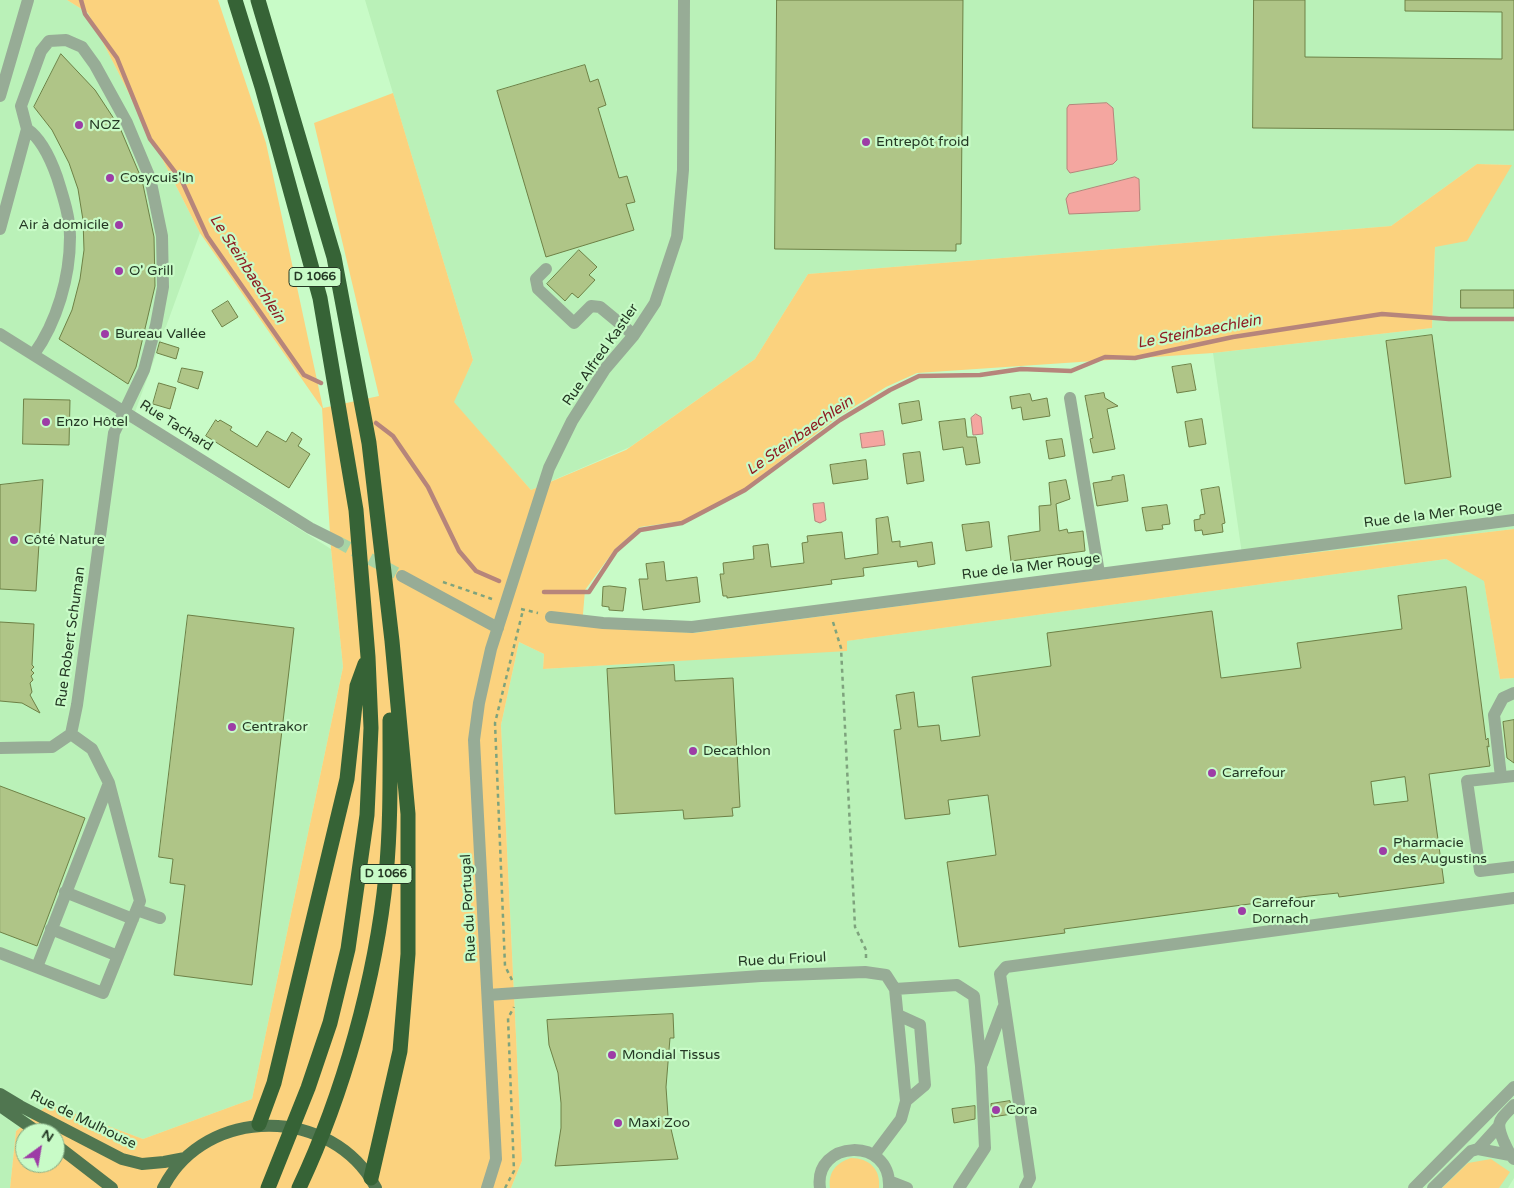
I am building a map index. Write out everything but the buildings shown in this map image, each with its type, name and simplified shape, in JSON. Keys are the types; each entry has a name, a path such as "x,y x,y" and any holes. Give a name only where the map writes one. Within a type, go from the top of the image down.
{"highway":[{"name":"D 1066","path":"235,0 262,87 320,298 356,510 368,657 371,728 367,815 350,939 330,1023 308,1088 268,1188"},
{"name":"D 1066","path":"258,0 334,257 369,443 392,641 386,876 374,955 359,1021 333,1099 299,1188"},
{"path":"374,1183 400,1051 408,954 408,814 392,641"},
{"path":"259,1124 274,1083 347,779 357,686 368,657"}],"main road":[{"name":"Rue de Mulhouse","path":"0,1094 122,1159 142,1164 185,1158"},
{"name":"Rue de Mulhouse","path":"0,1106 25,1123"},
{"path":"163,1188 185,1158 207,1141 232,1130 259,1124 292,1126 322,1136 350,1154 374,1183"},
{"path":"65,1152 112,1188"}],"street":[{"path":"0,96 6,51 28,0"},
{"name":"Rue Alfred Kastler","path":"498,628 507,605 549,468 572,421 605,369 634,335 655,303 677,237 682,170 684,0"},
{"name":"Rue Robert Schuman","path":"27,129 21,106 41,51 49,41 66,40 82,47 95,65 127,123 150,178 162,236 163,287 156,325 144,370 124,411 113,442 77,705 71,734"},
{"path":"0,228 27,129 35,134 53,165 65,204 70,236 64,283 55,317 34,354"},
{"path":"546,269 536,279 538,288 574,323 591,306 600,307 634,335"},
{"name":"Rue Tachard","path":"0,334 310,528 338,542"},
{"path":"1070,398 1098,573"},
{"name":"Rue de la Mer Rouge","path":"551,617 603,623 692,627 1514,520"},
{"path":"402,576 498,628"},
{"name":"Rue du Portugal","path":"487,1188 496,1159 474,740 479,703 491,649 498,628"},
{"path":"1514,694 1503,698 1494,715 1508,777 1467,781 1480,872 1514,867"},
{"path":"0,748 52,747 71,734 92,749 109,783 140,901 103,994 0,952"},
{"path":"37,967 109,783"},
{"path":"65,892 135,915 160,918"},
{"path":"1024,1188 1030,1178 1000,974 1006,967 1514,898"},
{"path":"51,929 118,956"},
{"name":"Rue du Frioul","path":"488,995 761,976 865,972 886,975 895,989"},
{"path":"874,1155 902,1119 906,1101 895,989 957,985 974,996 981,1066 985,1148 959,1188"},
{"path":"981,1066 1004,1006"},
{"path":"898,1015 920,1025 922,1045 925,1085 906,1101"},
{"path":"1414,1188 1514,1087"},
{"path":"1478,1149 1498,1127 1500,1120 1514,1105"},
{"path":"1498,1127 1512,1157"},
{"path":"820,1188 821,1173 833,1156 853,1149 874,1155 887,1171 889,1185 907,1188"},
{"path":"1433,1188 1471,1150 1478,1149 1512,1157"}],"path":[{"path":"441,581 507,605"},
{"path":"829,608 841,648 855,927 866,950 865,972"},
{"path":"506,1188 514,1171 508,1018 514,1006 514,983 505,966 495,723 523,610"}],"shaded area":[{"path":"0,0 67,0 88,13 200,233 131,423 331,549 343,667 252,1099 143,1139 49,1104 26,1123 15,1123 10,1188 0,1188"},
{"path":"67,0 218,0 266,143 323,408 379,396 314,123 393,93 473,360 454,402 531,490 626,450 755,359 808,274 1391,226 1477,164 1512,165 1467,241 1435,247 1432,328 1213,353 917,373 886,387 839,416 744,489 683,521 640,527 615,549 585,590 582,626 694,633 1243,561 1514,529 1514,678 1500,679 1484,581 1446,559 847,641 847,651 543,669 544,654 519,642 501,725 522,1161 511,1188 10,1188 15,1140 15,1173 65,1173 65,1123 26,1123 49,1104 143,1139 252,1099 343,667 331,549 322,408 200,233 88,13"},
{"path":"365,0 1514,0 1514,529 1243,561 1213,353 1432,328 1435,247 1511,165 1477,164 1391,226 808,274 755,359 630,447 531,490 453,402 473,360"},
{"path":"1107,103 1113,108 1117,160 1113,164 1070,173 1067,169 1067,108 1069,105"},
{"path":"1135,177 1139,179 1140,210 1069,214 1066,199 1069,194"},
{"path":"976,414 981,417 983,434 973,435 971,418"},
{"path":"883,431 885,445 862,448 860,434"},
{"path":"824,503 826,520 820,523 815,521 813,504"},
{"path":"1446,559 1484,580 1500,679 1514,678 1514,1178 1508,1188 511,1188 522,1161 501,725 519,642 544,654 543,669 847,650 846,641"},
{"path":"851,1158 868,1162 876,1170 879,1188 830,1188 830,1177 834,1169 837,1165"},
{"path":"1491,1159 1510,1172 1499,1188 1442,1188 1468,1163"}],"waterway":[{"name":"Le Steinbaechlein","path":"81,0 85,14 117,58 150,139 182,181 207,236 304,375 321,383"},
{"name":"Le Steinbaechlein","path":"544,592 589,592 616,551 640,530 682,523 745,490 840,420 890,390 919,376 980,375 1021,369 1071,371 1105,357 1135,358 1233,337 1382,314 1449,319 1514,319"},
{"name":"Le Steinbaechlein","path":"376,423 393,436 428,487 459,551 476,571 499,581"}],"tunnel":[{"path":"338,542 402,576"}],"place":[{"name":"NOZ","path":"79,125"},
{"name":"Entrepôt froid","path":"866,142"},
{"name":"Cosycuis'In","path":"110,178"},
{"name":"Air à domicile","path":"119,225"},
{"name":"O' Grill","path":"119,271"},
{"name":"Bureau Vallée","path":"105,334"},
{"name":"Enzo Hôtel","path":"46,422"},
{"name":"Côté Nature","path":"14,540"},
{"name":"Centrakor","path":"232,727"},
{"name":"Decathlon","path":"693,751"},
{"name":"Carrefour","path":"1212,773"},
{"name":"Pharmacie des Augustins","path":"1383,851"},
{"name":"Carrefour Dornach","path":"1242,911"},
{"name":"Mondial Tissus","path":"612,1055"},
{"name":"Cora","path":"996,1110"},
{"name":"Maxi Zoo","path":"618,1123"}]}
